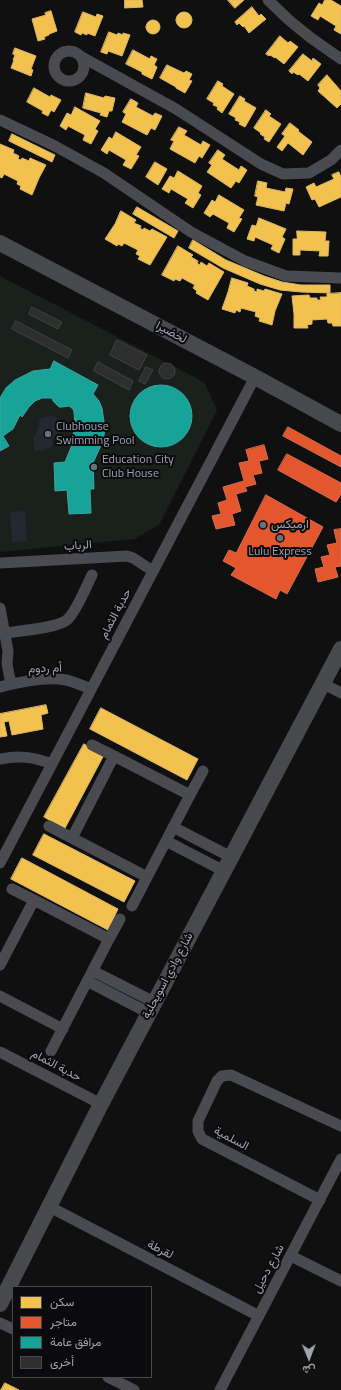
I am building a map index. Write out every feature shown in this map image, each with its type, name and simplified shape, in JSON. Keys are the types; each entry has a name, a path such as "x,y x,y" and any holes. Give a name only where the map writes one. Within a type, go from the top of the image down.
{"street":[{"path":"268,0 311,38 341,59"},
{"path":"82,57 85,68 80,78 70,82 59,78 54,69 56,58 65,51 77,53 176,109 261,164 283,174 309,173 331,160 341,150"},
{"path":"83,73 105,70"},
{"path":"0,120 53,145 104,174 191,232 245,261 286,276 341,278"},
{"name":"لخضيرا","path":"0,243 341,424"},
{"name":"حدبة الثمام","path":"0,863 255,377"},
{"name":"الرباب","path":"0,563 127,556 133,558 153,571"},
{"path":"5,633 55,625 67,620 72,614 92,575"},
{"path":"0,608 8,651 14,662 15,683"},
{"name":"شارع وادي اسويحلية","path":"0,1304 151,1007 324,684 341,649"},
{"name":"أم ردوم","path":"0,687 15,683 57,679 66,680 91,689"},
{"path":"324,684 341,693"},
{"path":"92,744 190,795"},
{"path":"0,759 28,756 52,764"},
{"path":"72,838 114,756"},
{"path":"132,906 203,771"},
{"path":"49,826 147,877"},
{"path":"173,827 227,864"},
{"path":"166,841 227,864"},
{"path":"12,889 109,939"},
{"path":"0,966 34,900"},
{"path":"51,1051 120,919"},
{"path":"93,971 151,1007"},
{"path":"88,981 151,1007"},
{"path":"0,996 63,1029"},
{"name":"حدبة الثمام","path":"0,1052 101,1104"},
{"name":"السلمية","path":"320,1200 202,1139 198,1131 198,1121 217,1081 222,1076 231,1075 341,1126"},
{"name":"شارع دحيل","path":"220,1390 341,1159"},
{"name":"لقرطة","path":"50,1207 259,1316"},
{"path":"291,1256 341,1281"},
{"path":"0,1323 12,1329"},
{"path":"110,1378 134,1390"}],"shaded area":[{"name":"Education City Club House","path":"0,276 204,382 217,410 159,525 134,539 0,552"},
{"name":"Clubhouse Swimming Pool","path":"49,416 56,417 60,424 60,431 52,439 53,445 51,448 47,448 42,452 39,450 34,451 34,440 32,437 36,435 40,419"},
{"path":"25,511 27,541 12,542 10,512"}],"building: سكن":[{"path":"125,0 142,0 143,7 125,8"},
{"path":"228,0 244,0 235,8"},
{"path":"325,0 331,0 341,6 341,34 334,30 336,26 320,16 318,20 311,16 319,3 322,5"},
{"path":"252,7 259,16 261,14 266,19 249,33 244,26 243,27 239,23 237,25 235,22"},
{"path":"51,11 57,31 44,37 45,39 38,41 32,19 46,15 45,13"},
{"path":"83,12 96,17 97,14 103,16 95,36 87,33 87,35 82,33 81,35 75,32"},
{"path":"181,12 187,12 192,17 190,26 187,28 181,28 176,23 176,17"},
{"path":"153,20 158,22 160,27 158,32 153,34 148,32 146,27 148,22"},
{"path":"109,32 117,35 118,33 123,35 123,33 130,35 122,56 108,51 107,54 101,52"},
{"path":"280,36 288,43 290,41 298,47 284,64 275,57 266,54"},
{"path":"15,48 36,56 31,69 33,70 31,76 11,68 15,55 13,54"},
{"path":"133,50 150,59 151,56 157,59 154,65 157,67 152,79 126,64"},
{"path":"303,54 312,61 313,58 321,64 308,81 299,74 298,75 293,72 292,74 289,71"},
{"path":"167,65 184,73 186,71 192,74 189,80 192,81 185,93 160,78"},
{"path":"327,75 341,91 341,104 337,108 318,91 320,88 318,85"},
{"path":"218,81 223,84 222,86 234,94 222,113 217,109 218,107 213,105 214,103 207,99"},
{"path":"34,88 50,97 51,95 61,100 54,112 51,110 48,116 42,113 43,111 27,102"},
{"path":"86,93 104,98 105,96 115,98 112,111 109,111 107,117 100,115 101,113 83,108"},
{"path":"240,96 245,99 244,101 256,108 245,127 239,124 240,122 235,120 236,118 229,114"},
{"path":"131,99 138,103 136,107 153,116 155,113 162,116 155,130 151,128 147,135 122,122 126,114 123,112"},
{"path":"75,107 100,121 95,129 98,131 91,144 83,140 85,135 68,126 66,130 60,126 67,113 71,115"},
{"path":"266,110 271,114 269,116 281,124 269,142 264,139 265,137 254,128"},
{"path":"290,123 312,142 303,155 288,143 282,151 277,147 285,136 282,134"},
{"path":"179,127 187,131 184,135 201,145 203,141 210,145 202,158 199,156 195,163 170,149 174,141 171,140"},
{"path":"116,132 141,147 136,155 139,156 131,169 123,165 126,160 109,150 107,154 101,150 109,137 112,139"},
{"path":"12,134 55,155 52,162 9,141"},
{"path":"0,144 14,150 13,153 19,156 18,159 21,160 22,158 29,161 30,158 46,165 32,195 20,189 21,186 17,184 18,181 4,174 2,178 0,177"},
{"path":"218,150 225,155 222,159 239,170 241,166 247,170 239,183 236,181 231,188 207,172 212,165 209,163"},
{"path":"155,162 167,169 158,185 146,177"},
{"path":"178,171 202,186 198,193 201,195 193,208 185,203 188,199 171,189 169,193 162,189 170,176 174,178"},
{"path":"339,172 341,177 341,197 319,207 315,199 312,200 306,187 314,183 316,187 334,179 332,175"},
{"path":"258,181 267,183 266,188 285,192 286,188 293,189 289,204 286,203 284,211 256,205 258,197 255,196"},
{"path":"219,195 244,210 239,218 242,219 234,232 227,228 229,223 213,214 210,217 204,213 212,200 215,202"},
{"path":"137,207 178,231 174,238 133,214"},
{"path":"121,211 136,220 134,223 141,226 140,228 143,230 144,228 150,231 152,229 167,237 150,265 138,259 140,256 136,254 138,250 124,243 122,246 118,244 117,246 105,239 115,224"},
{"path":"259,218 286,229 282,237 285,239 279,253 271,249 273,245 255,237 254,241 247,239 252,225 256,226"},
{"path":"297,231 326,232 325,241 329,241 328,256 319,256 320,251 300,250 300,255 293,255 293,239 297,239"},
{"path":"193,240 226,260 264,276 282,282 301,285 330,285 330,293 280,290 260,284 223,268 189,248"},
{"path":"178,246 193,255 191,257 198,261 197,263 200,265 201,262 207,266 209,263 224,272 208,300 196,293 197,291 193,288 195,285 182,278 180,281 175,279 174,281 162,275"},
{"path":"232,278 248,283 247,286 257,292 257,289 264,291 265,289 282,294 275,311 272,325 259,321 260,318 255,316 256,312 241,308 240,312 236,310 235,313 222,309"},
{"path":"341,293 341,326 333,326 332,323 328,323 327,319 312,320 312,324 307,325 308,328 294,328 292,296 309,295 310,298 317,298 317,300 321,300 320,297 327,297 327,294"},
{"path":"46,705 48,713 41,715 43,729 12,735 9,721 4,722 7,736 0,737 0,714"},
{"path":"101,708 198,759 187,780 90,729"},
{"path":"84,744 96,751 105,753 64,830 44,817"},
{"path":"44,834 135,881 124,902 33,855"},
{"path":"22,858 118,909 108,930 11,879"},
{"path":"5,1383 19,1390 1,1390"}],"building: متاجر":[{"path":"288,427 341,456 341,467 283,436"},
{"path":"264,445 268,459 259,461 262,473 253,475 256,484 245,487 247,491 236,494 241,511 232,514 235,525 216,529 212,516 221,514 218,503 227,500 223,487 244,481 239,463 249,461 246,450"},
{"path":"287,454 341,483 341,494 336,502 278,470"},
{"name":"Lulu Express","path":"266,495 323,527 287,594 280,590 276,599 231,575 236,568 223,561 229,550 236,553"},
{"path":"341,529 341,566 335,567 338,577 318,582 315,569 324,567 321,557 330,555 327,545 337,543 334,530"}],"building: مرافق عامة":[{"path":"54,361 98,385 93,394 99,401 102,408 105,429 103,441 93,463 94,489 90,489 91,513 69,514 67,490 55,491 54,463 65,462 72,445 69,443 74,432 74,412 69,406 59,407 52,398 42,398 35,401 22,417 20,415 13,429 3,436 9,446 0,451 0,398 6,388 15,380 33,371 50,369"},
{"path":"161,385 178,390 183,394 187,399 192,416 187,433 183,438 178,442 161,447 144,442 139,438 135,433 130,416 135,399 139,394 144,390"}],"building: أخرى":[{"path":"32,307 62,322 58,329 29,314"},
{"path":"16,321 72,350 68,358 12,329"},
{"path":"117,340 147,355 139,370 110,355"},
{"path":"98,362 133,381 129,390 94,371"},
{"path":"164,363 170,363 175,368 173,377 170,379 164,379 159,374 159,368"},
{"path":"146,367 153,370 145,384 139,381"}],"place":[{"name":"Clubhouse Swimming Pool","path":"48,434"},
{"name":"Education City Club House","path":"94,467"},
{"name":"ارميكس","path":"263,525"},
{"name":"Lulu Express","path":"280,538"}]}
